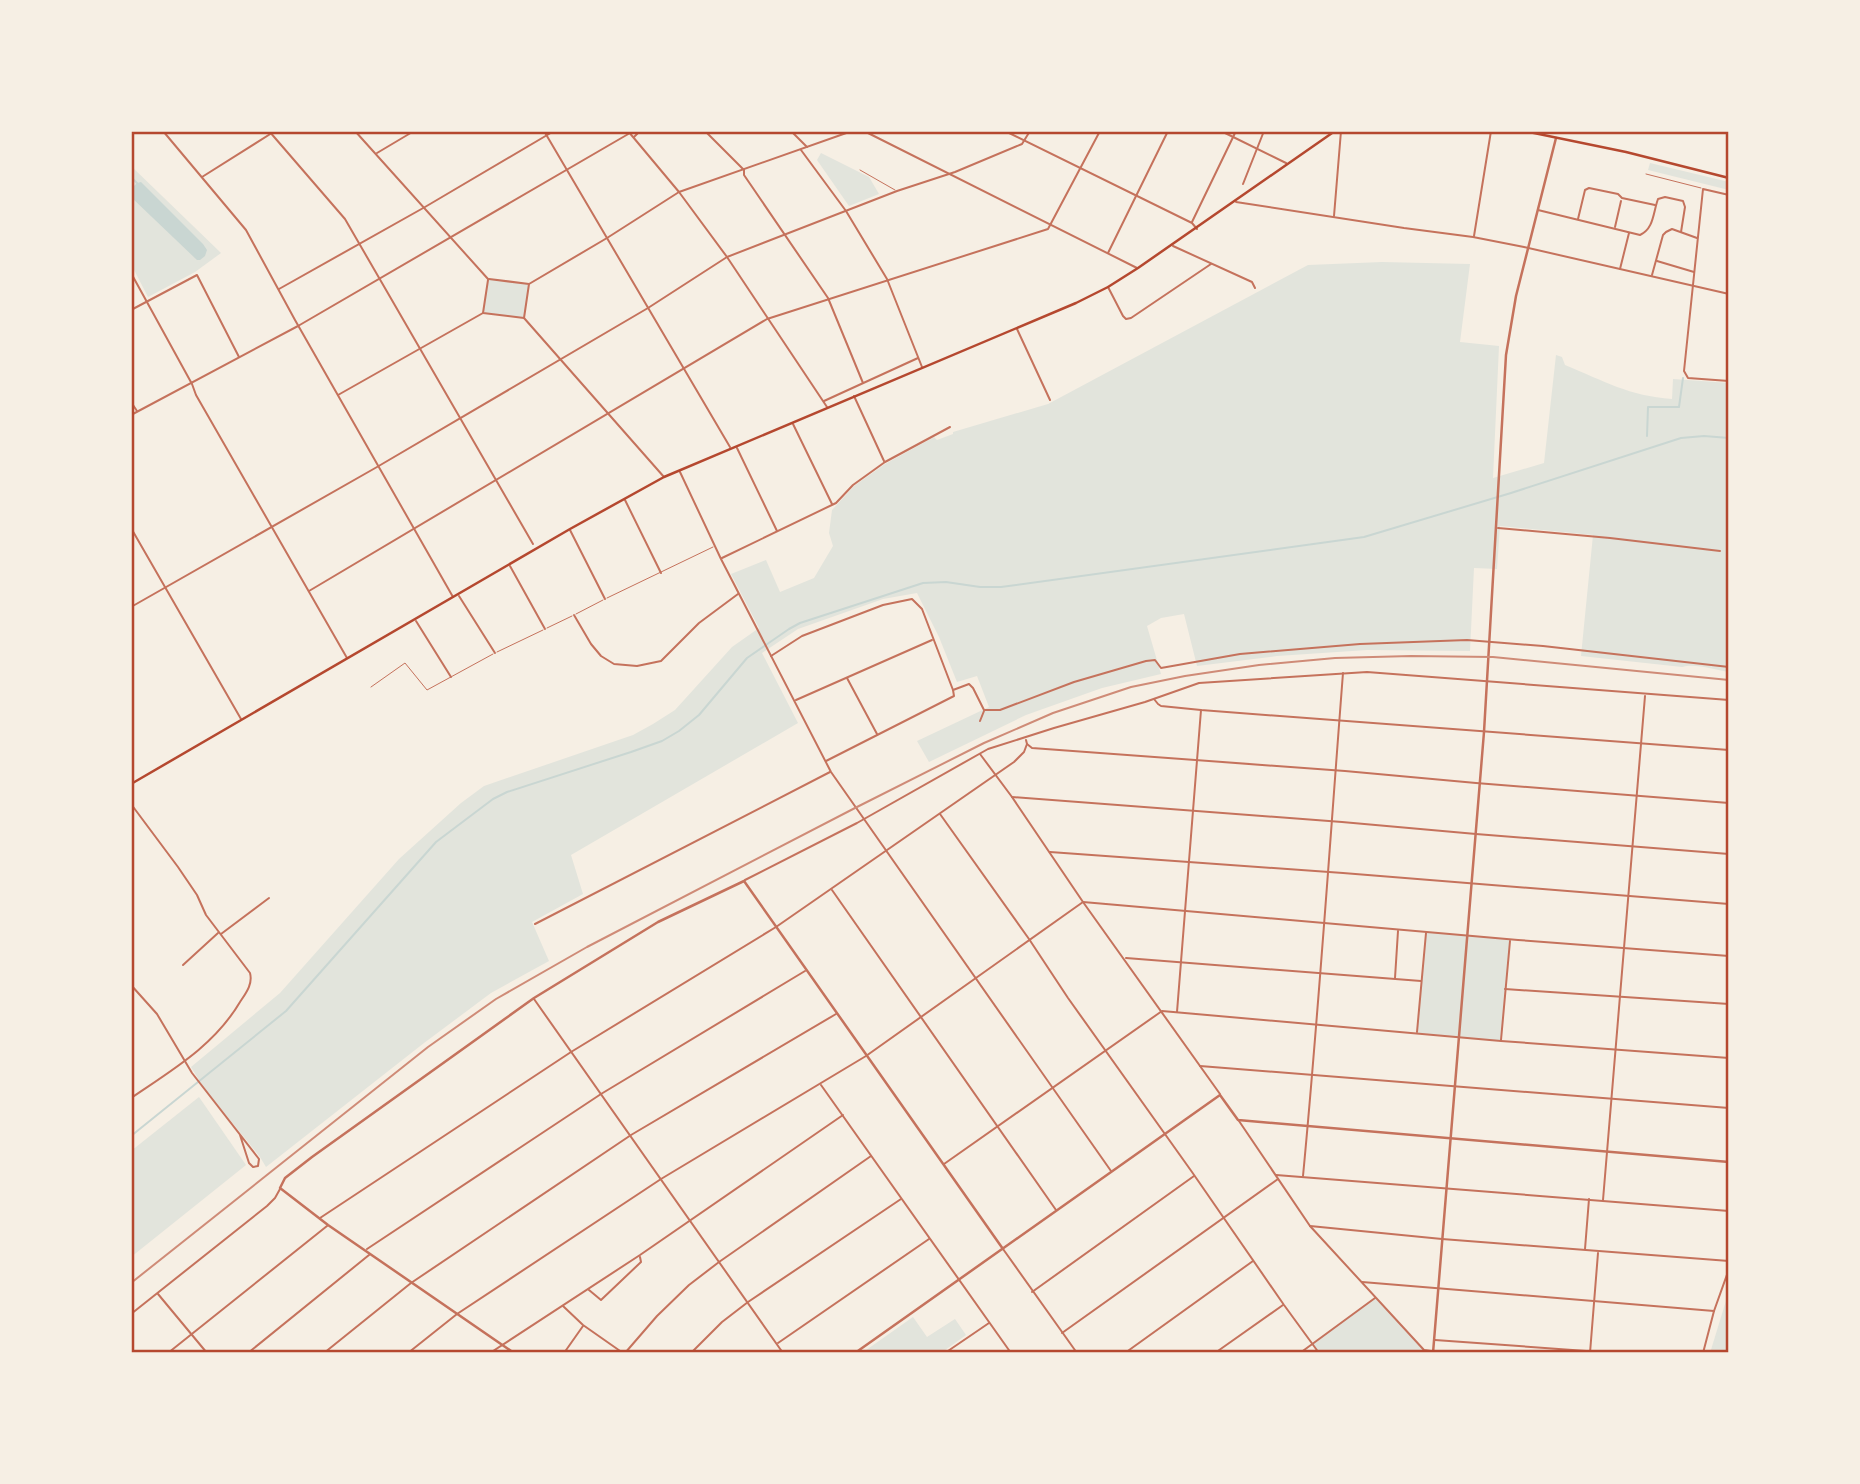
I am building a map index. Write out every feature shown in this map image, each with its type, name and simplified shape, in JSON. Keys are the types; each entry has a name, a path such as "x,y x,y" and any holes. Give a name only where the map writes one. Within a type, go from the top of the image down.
{"main road":[{"path":"131,784 664,477 1076,303 1108,287 1197,229 1335,131"},
{"path":"1524,131 1626,152 1729,178"},
{"path":"1556,138 1558,133"}],"street":[{"path":"163,131 246,230 453,598"},
{"path":"202,177 275,131"},
{"path":"355,131 488,279 529,284 679,192 852,131"},
{"path":"376,153 414,131"},
{"path":"544,131 730,449"},
{"path":"278,289 554,131"},
{"path":"634,137 640,131"},
{"path":"705,131 744,170 744,175 828,298 863,383"},
{"path":"791,131 808,147"},
{"path":"864,131 1138,268"},
{"path":"1005,131 1192,223 1197,229"},
{"path":"131,607 648,308 727,257 977,163 1025,141 1030,131"},
{"path":"309,591 767,319 1048,229 1100,131"},
{"path":"1108,254 1168,131"},
{"path":"1221,131 1288,164"},
{"path":"1192,223 1236,131"},
{"path":"1242,184 1264,131"},
{"path":"1334,217 1341,131"},
{"path":"131,415 298,326 629,132 679,192 727,257 827,408"},
{"path":"270,133 345,219 533,544"},
{"path":"980,754 1278,1176 1310,1226 1424,1349 1432,1352 1488,681 1506,355 1513,311 1556,138"},
{"path":"1473,237 1489,141"},
{"path":"802,150 846,211 887,279 923,368"},
{"path":"1578,219 1585,190 1589,188 1656,206"},
{"path":"1729,195 1703,189 1684,371 1688,378 1729,381"},
{"path":"1538,210 1640,235 1651,227 1658,199 1665,197 1683,201 1685,207 1681,232"},
{"path":"1615,229 1621,201"},
{"path":"1236,202 1473,237 1729,294"},
{"path":"1652,276 1666,232 1672,229 1698,238"},
{"path":"1620,269 1629,232"},
{"path":"1172,246 1252,282 1255,288"},
{"path":"1656,261 1694,272"},
{"path":"1108,287 1122,316 1131,318 1211,264"},
{"path":"131,273 196,395 348,659"},
{"path":"131,310 197,275 239,357"},
{"path":"483,313 488,279"},
{"path":"524,318 529,284"},
{"path":"337,396 483,313 524,318 664,477"},
{"path":"1017,328 1050,400"},
{"path":"824,401 919,358"},
{"path":"854,396 885,462"},
{"path":"131,402 137,412"},
{"path":"792,422 832,505"},
{"path":"721,559 836,503 853,485 885,462 950,427"},
{"path":"736,446 778,532"},
{"path":"679,470 721,559 831,772 1112,1172"},
{"path":"625,499 661,573"},
{"path":"1496,527 1720,551"},
{"path":"131,528 241,720"},
{"path":"570,530 604,599"},
{"path":"509,565 545,629"},
{"path":"574,615 601,656 614,664 637,666 661,661 699,623 739,593"},
{"path":"459,595 495,653"},
{"path":"771,656 802,636 883,605 912,599 922,609 954,696 825,761"},
{"path":"415,620 451,677"},
{"path":"794,701 933,639"},
{"path":"984,709 999,710 1074,682 1146,661 1155,660 1161,668 1240,654 1360,644 1467,640 1729,667"},
{"path":"131,1314 267,1206 275,1198 285,1178 534,998 657,922 864,819 980,754 1199,683 1367,672 1729,700"},
{"path":"1303,1176 1343,673"},
{"path":"847,678 878,735"},
{"path":"953,690 968,684 973,688 984,709 980,722"},
{"path":"1604,1200 1645,694"},
{"path":"1154,698 1161,706 1201,710 1729,750"},
{"path":"1177,1013 1201,710"},
{"path":"319,1219 571,1052 776,927 831,890 1014,762 1024,752 1026,738"},
{"path":"1027,744 1032,748 1729,803"},
{"path":"535,925 831,772"},
{"path":"1012,797 1729,853"},
{"path":"131,804 197,895 219,934 250,973 251,982 236,1009 211,1039 186,1061 131,1098"},
{"path":"940,814 1320,1353"},
{"path":"1050,852 1729,904"},
{"path":"744,881 1077,1353"},
{"path":"831,890 1056,1211"},
{"path":"183,965 219,934 256,910 269,898"},
{"path":"408,1353 457,1314 660,1179 866,1056 1083,902 1729,956"},
{"path":"1395,979 1398,930"},
{"path":"1417,1033 1426,932"},
{"path":"1501,1041 1510,939"},
{"path":"1124,958 1421,981"},
{"path":"365,1250 601,1094 806,970"},
{"path":"131,985 157,1014 202,1088 240,1135 259,1159 258,1166 251,1167 240,1135"},
{"path":"1505,989 1729,1004"},
{"path":"534,998 783,1353"},
{"path":"943,1165 1162,1011 1729,1058"},
{"path":"324,1353 411,1283 631,1135 836,1014"},
{"path":"1200,1066 1729,1108"},
{"path":"820,1084 1011,1353"},
{"path":"855,1353 1220,1095"},
{"path":"490,1353 640,1255 843,1115"},
{"path":"1238,1120 1729,1161"},
{"path":"562,1306 583,1325 624,1353 689,1285 871,1156"},
{"path":"1032,1292 1195,1176"},
{"path":"1062,1333 1223,1219 1278,1176 1729,1211"},
{"path":"280,1188 319,1219 514,1353"},
{"path":"691,1353 722,1322 748,1302 901,1198"},
{"path":"1585,1250 1589,1199"},
{"path":"168,1353 328,1225"},
{"path":"1310,1226 1729,1261"},
{"path":"777,1344 930,1238"},
{"path":"1590,1352 1598,1251"},
{"path":"248,1353 370,1254"},
{"path":"588,1290 601,1300 641,1262 640,1255"},
{"path":"1125,1353 1254,1260"},
{"path":"1703,1353 1729,1269"},
{"path":"1362,1282 1714,1311"},
{"path":"158,1293 207,1353"},
{"path":"1300,1353 1376,1298"},
{"path":"1215,1353 1284,1305"},
{"path":"944,1353 989,1322"},
{"path":"564,1353 583,1325"},
{"path":"1433,1340 1614,1353"}],"lane":[{"path":"860,170 897,191"},
{"path":"1646,174 1703,189"},
{"path":"371,687 405,663 427,690 495,653 715,546"}],"shaded area":[{"path":"821,153 869,177 879,194 849,206 817,160"},
{"path":"1650,163 1729,182 1729,190 1648,170"},
{"path":"131,166 221,253 195,272 148,297 131,264"},
{"path":"141,182 203,244 207,250 205,256 197,260 131,197 131,189"},
{"path":"1382,262 1470,264 1460,342 1499,346 1493,478 1544,463 1556,355 1562,357 1565,365 1643,395 1672,399 1673,379 1729,383 1729,672 1699,666 1682,667 1581,656 1593,535 1500,526 1497,569 1474,568 1470,651 1367,650 1277,656 1197,666 1184,614 1161,618 1147,626 1161,674 1102,688 1026,715 929,762 917,741 989,707 977,676 957,682 917,593 883,599 798,629 762,653 798,723 571,855 583,894 532,922 549,961 491,993 266,1167 204,1088 191,1067 280,993 399,859 461,803 484,786 633,735 675,710 732,647 759,628 731,574 766,560 780,592 814,578 833,546 829,533 832,510 854,486 885,464 934,437 937,440 953,432 1048,404 1308,265"},
{"path":"488,279 529,284 524,318 483,313"},
{"path":"1426,932 1510,939 1501,1041 1417,1033"},
{"path":"199,1097 246,1165 131,1257 131,1151"},
{"path":"1729,1291 1729,1353 1710,1353"},
{"path":"1376,1298 1424,1349 1433,1353 1319,1353 1312,1344"},
{"path":"913,1317 927,1337 955,1319 966,1335 941,1353 862,1353"}],"waterway":[{"path":"131,177 137,183"},
{"path":"1647,436 1648,407 1679,407 1683,378"},
{"path":"131,1136 286,1011 436,842 493,799 507,792 631,752 662,741 679,731 699,715 747,658 800,623 923,583 946,582 1001,587 1364,537 1681,438 1729,438"}],"railway":[{"path":"131,1283 428,1047 496,999 587,947 855,808 984,743 1053,713 1131,687 1185,676 1259,665 1335,658 1493,657 1729,680"}]}
